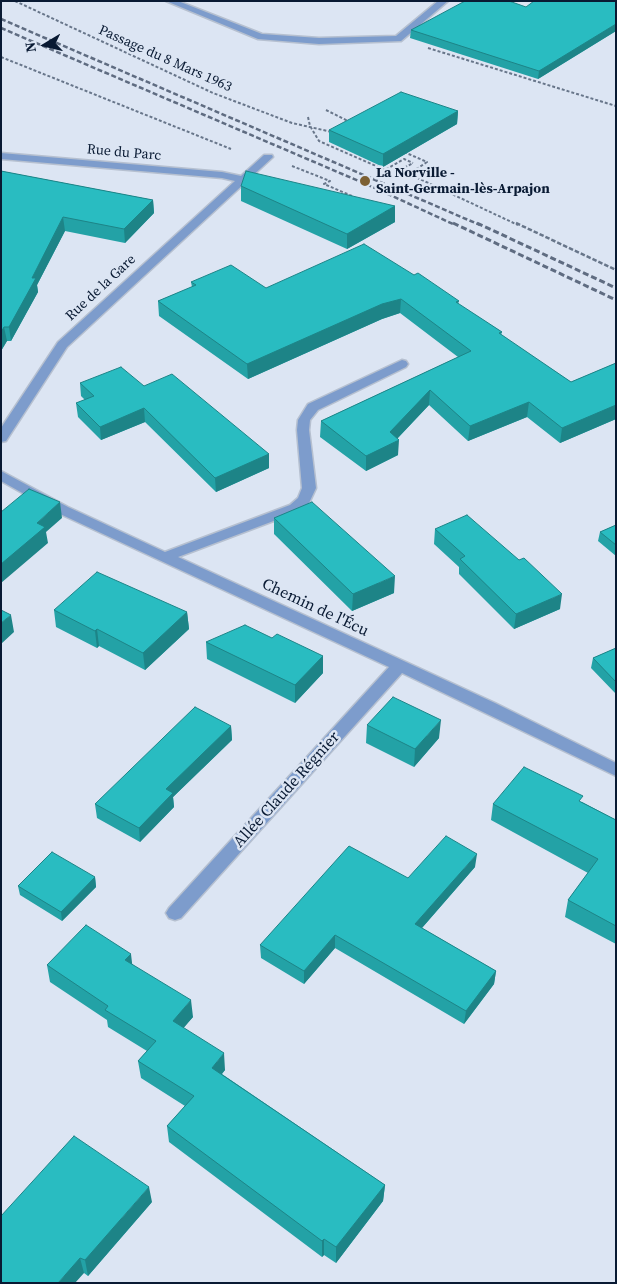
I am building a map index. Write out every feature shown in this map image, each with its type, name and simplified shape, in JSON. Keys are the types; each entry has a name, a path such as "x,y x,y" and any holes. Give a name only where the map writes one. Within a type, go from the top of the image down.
{"street":[{"path":"170,1 261,37 300,40 398,39 444,1"},
{"name":"Rue du Parc","path":"1,156 222,175 243,180"},
{"name":"Rue de la Gare","path":"1,438 62,345 124,286 268,157"},
{"path":"165,558 295,508 304,500 309,488 303,430 304,420 313,407 402,364"},
{"name":"Chemin de l'Écu","path":"1,475 63,510 524,724 616,770"},
{"name":"Allée Claude Régnier","path":"175,914 399,666"}],"path":[{"name":"Passage du 8 Mars 1963","path":"15,1 213,93 292,123 332,132"},
{"path":"398,39 616,106"},
{"path":"1,57 246,156 259,165"},
{"path":"326,110 351,123"},
{"path":"308,117 310,126 319,141 337,147 385,170 404,159 413,163 400,170"},
{"path":"400,151 427,162 410,174 616,270"},
{"path":"288,167 295,166 330,181 324,184 353,197"}],"building":[{"path":"465,1 509,1 526,7 534,1 616,1 616,24 539,71 411,30"},
{"path":"401,92 458,111 383,154 329,130"},
{"path":"1,171 153,200 124,229 63,217 32,278 36,278 9,327 4,327 1,332"},
{"path":"246,171 395,206 347,234 241,186"},
{"path":"364,244 414,275 418,273 459,301 456,302 502,332 499,333 571,382 616,363 616,405 562,428 529,402 470,426 430,390 390,432 399,440 366,456 321,421 471,351 401,299 382,304 247,364 158,301 196,285 191,282 231,265 266,288"},
{"path":"121,367 144,386 172,374 269,454 215,478 144,408 100,427 76,403 94,396 80,383"},
{"path":"29,489 60,502 37,523 45,527 1,564 1,512"},
{"path":"312,502 395,576 353,594 274,518"},
{"path":"467,515 519,560 524,558 562,594 516,614 460,559 465,556 435,529"},
{"path":"616,525 616,545 600,532"},
{"path":"97,572 187,612 143,653 97,629 95,631 54,610"},
{"path":"1,610 11,615 1,623"},
{"path":"245,625 272,638 277,634 323,656 295,685 206,642"},
{"path":"616,648 616,682 593,658"},
{"path":"393,697 441,720 415,749 367,725"},
{"path":"195,707 231,726 166,789 173,793 139,828 95,804"},
{"path":"524,767 583,796 579,801 616,820 616,926 568,900 598,859 493,804"},
{"path":"446,836 477,854 415,924 496,971 466,1011 335,935 304,971 260,945 349,846 408,878"},
{"path":"52,852 95,877 61,912 18,886"},
{"path":"86,925 131,954 125,960 191,1000 173,1021 224,1053 212,1068 385,1185 336,1247 324,1239 322,1241 167,1126 194,1096 138,1061 156,1041 105,1010 108,1006 47,965"},
{"path":"74,1136 149,1187 85,1260 80,1258 58,1283 1,1283 1,1216"}],"railway":[{"path":"1,19 480,225"},
{"path":"1,28 375,188 455,225"},
{"path":"453,223 616,300"},
{"path":"477,223 616,288"}],"place":[{"name":"La Norville - Saint-Germain-lès-Arpajon","path":"365,181"}]}
